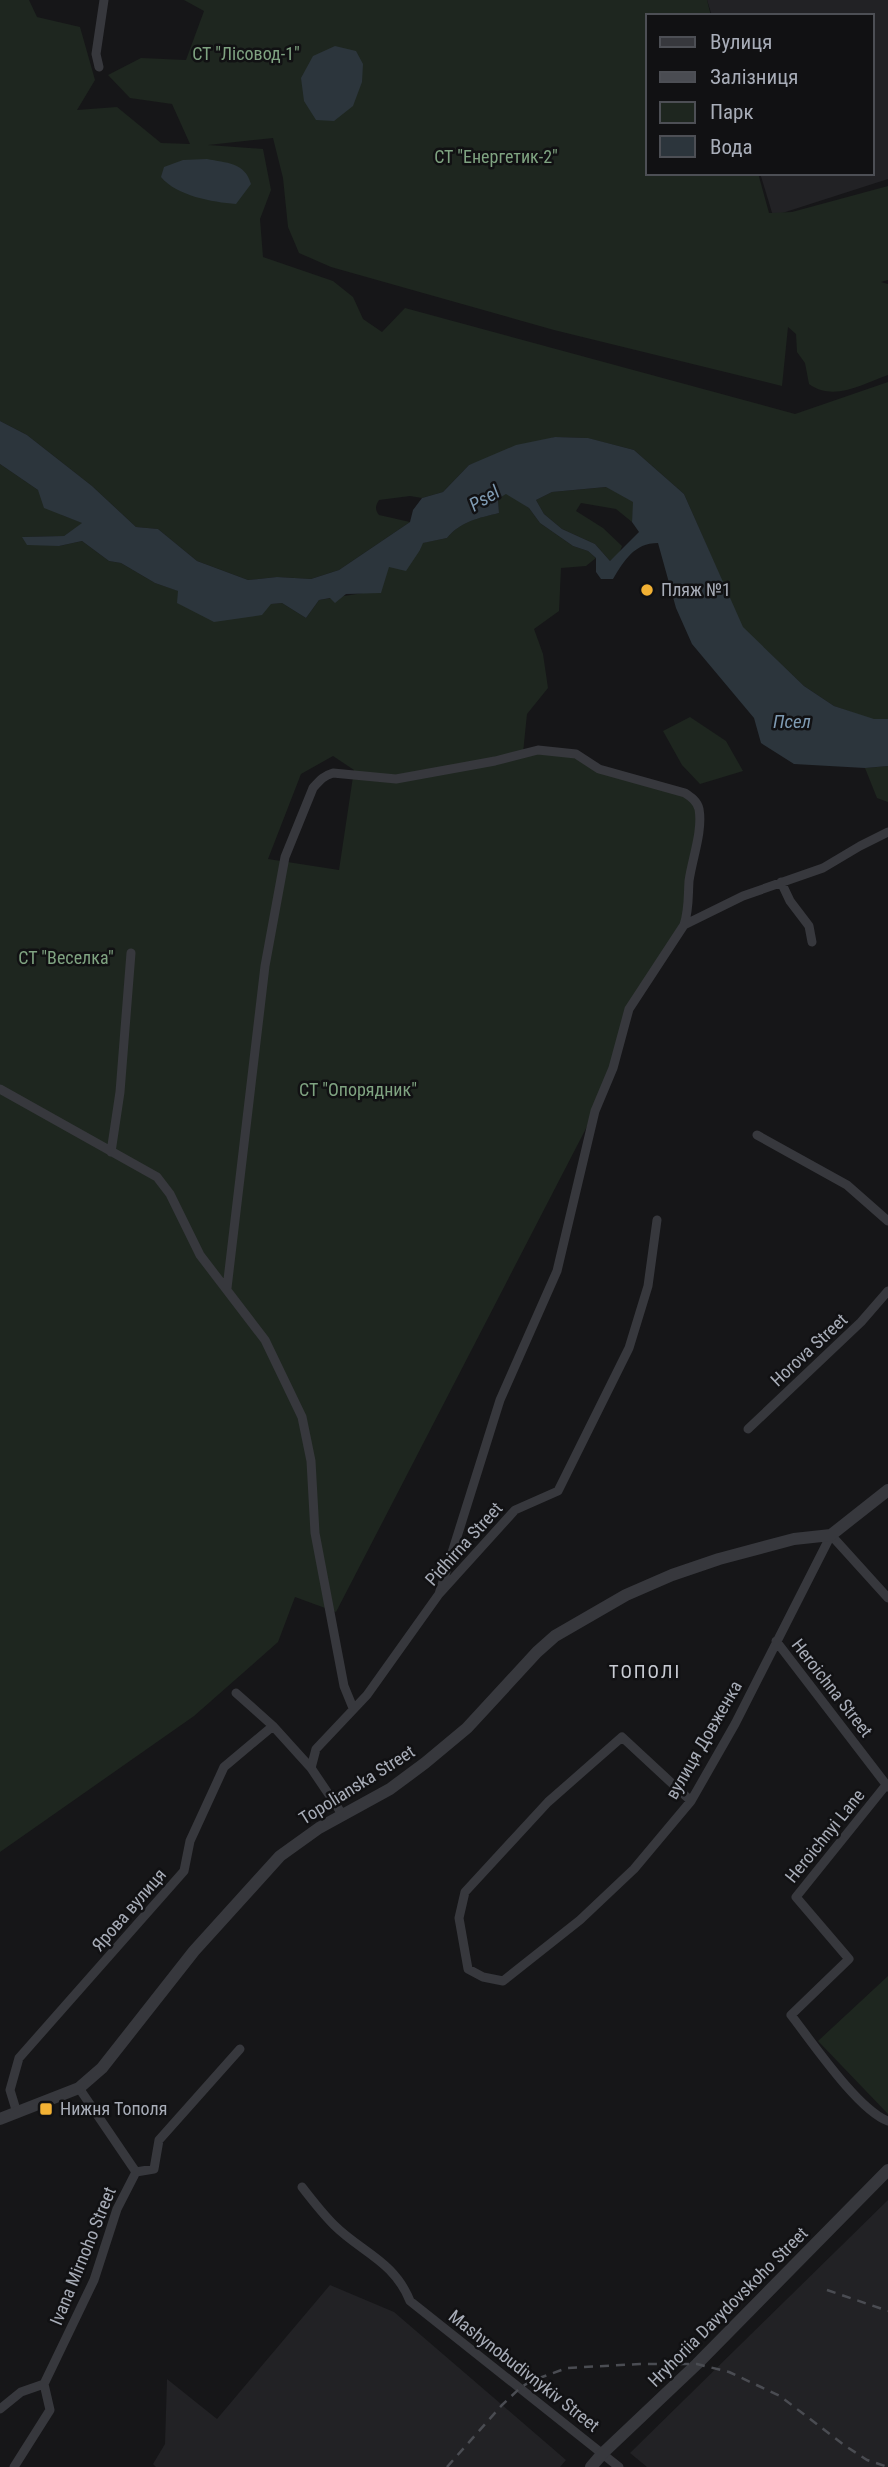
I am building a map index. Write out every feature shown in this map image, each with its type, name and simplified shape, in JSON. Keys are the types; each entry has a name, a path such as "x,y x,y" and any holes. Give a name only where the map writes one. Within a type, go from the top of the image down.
{"street":[{"path":"99,67 96,54 103,0"},
{"path":"227,1288 265,966 285,857 313,788 324,775 333,773 396,779 495,761 538,750 576,754 599,769 685,793 697,804 699,811 689,911 684,925 629,1009 613,1068 594,1111 556,1270 500,1400 439,1594"},
{"path":"684,925 743,896 823,868 888,832"},
{"path":"781,882 790,901 809,926 812,942"},
{"path":"111,1152 120,1092 131,953"},
{"path":"0,1089 156,1177 170,1194 200,1255 265,1340 302,1417 312,1461 315,1534 344,1686 353,1708"},
{"path":"757,1135 847,1185 888,1221"},
{"name":"Pidhirna Street","path":"311,1768 316,1749 367,1695 439,1594 515,1510 558,1491 629,1348 648,1286 657,1220"},
{"name":"Horova Street","path":"748,1429 861,1322 888,1291"},
{"path":"888,1490 831,1535 888,1598"},
{"name":"вулиця Довженка","path":"691,1801 622,1737 548,1802 465,1892 459,1918 468,1969 484,1977 503,1981 580,1920 634,1869 691,1801 734,1724 831,1535"},
{"name":"Topolianska Street","path":"0,2119 79,2088 102,2068 194,1951 280,1856 342,1814 390,1789 425,1763 467,1728 546,1644 590,1615 649,1585 719,1559 794,1539 831,1535"},
{"name":"Heroichna Street","path":"776,1642 887,1786"},
{"path":"236,1693 273,1726 311,1768 342,1814"},
{"name":"Ярова вулиця","path":"17,2113 10,2090 19,2058 184,1871 190,1841 224,1767 273,1726"},
{"name":"Heroichnyi Lane","path":"887,1786 796,1897 849,1959 791,2015 842,2080 878,2117 888,2121"},
{"name":"Ivana Mirnoho Street","path":"44,2384 94,2280 117,2209 136,2172 154,2169 159,2140 240,2049"},
{"path":"79,2088 136,2172"},
{"name":"Hryhoriia Davydovskoho Street","path":"592,2467 888,2170"},
{"name":"Mashynobudivnykiv Street","path":"302,2187 334,2226 372,2254 403,2282 410,2301 619,2467"},
{"path":"0,2409 21,2392 44,2384 50,2410 14,2467"}],"shaded area":[{"path":"707,0 888,0 888,179 773,216 761,175 874,175 874,14 711,14"},
{"path":"888,2200 888,2467 647,2467 630,2453"},
{"path":"330,2285 394,2312 566,2460 560,2467 156,2467 153,2464 165,2444 167,2379 217,2419"}],"green space":[{"path":"0,0 29,0 37,17 80,27 95,80 77,110 117,107 161,143 190,144 172,104 130,98 108,75 141,58 186,60 204,11 184,0 707,0 710,14 646,14 646,175 759,175 769,213 792,212 888,186 888,280 881,282 888,284 888,375 848,390 819,389 809,384 805,363 797,352 796,334 788,327 782,386 554,330 331,267 299,253 288,227 283,178 273,138 208,145 263,149 271,190 260,219 263,257 333,281 353,297 363,319 382,332 405,308 795,414 888,382 888,719 874,720 834,706 804,686 742,627 684,494 634,450 587,438 555,437 469,465 443,492 422,498 410,496 379,500 376,508 379,515 410,522 339,570 311,579 277,577 248,580 197,561 158,529 136,527 92,486 27,435 0,421"},
{"path":"0,464 38,490 62,515 83,523 64,536 23,537 59,546 82,541 109,561 121,563 155,583 179,591 271,604 282,603 306,618 319,600 363,593 389,566 420,550 422,543 447,538 464,524 499,513 498,499 507,493 529,508 540,523 596,558 586,566 561,568 559,611 534,629 543,654 548,688 527,714 523,753 576,754 587,763 685,793 699,811 689,911 629,1009 595,1111 336,1612 295,1597 278,1642 194,1716 0,1852","holes":["333,756 354,770 339,870 268,859 301,774"]},
{"path":"607,487 634,502 632,522 616,509 581,503 576,511 603,528 622,546 619,554 610,561 595,544 562,529 544,514 536,500 552,492"},
{"path":"690,717 726,741 743,771 700,784 682,765 663,731"},
{"path":"888,766 888,802 877,798 865,768"},
{"path":"888,1976 888,2114 818,2041"}],"water":[{"path":"335,46 356,51 363,64 362,82 353,106 334,121 316,120 304,101 301,78 313,56"},
{"path":"207,159 239,167 248,177 251,184 236,204 206,200 185,193 161,177 164,167 183,160"},
{"name":"Псел","path":"0,421 27,435 92,486 136,527 158,529 197,561 248,580 277,577 311,579 339,570 410,522 413,510 422,498 443,492 469,465 516,445 555,437 588,438 634,450 684,494 743,627 804,686 834,706 874,719 888,719 888,766 865,768 794,764 761,743 754,718 692,644 676,608 658,543 636,550 613,579 601,579 596,572 596,558 540,523 529,508 506,494 498,499 499,513 464,524 447,538 423,543 406,571 389,567 381,593 346,594 335,603 330,598 319,600 306,618 282,603 271,604 262,615 214,622 177,603 178,591 155,583 121,563 109,561 82,541 59,546 27,545 22,537 64,536 82,523 44,508 38,490 0,464","holes":["606,487 633,502 632,522 639,532 610,561 595,544 562,529 544,514 536,500 552,492"]}],"railway":[{"path":"827,2290 888,2311"},
{"path":"447,2467 502,2405 531,2381 567,2368 640,2364 697,2364 729,2372 780,2396 844,2445 867,2460 888,2467"}],"place":[{"name":"Пляж №1","path":"647,590"},
{"name":"Нижня Тополя","path":"46,2109"}],"district":[{"name":"ТОПОЛІ","path":"645,1671"}],"park label":[{"name":"СТ \"Лісовод-1\"","path":"246,54"},
{"name":"СТ \"Енергетик-2\"","path":"496,157"},
{"name":"СТ \"Веселка\"","path":"66,958"},
{"name":"СТ \"Опорядник\"","path":"358,1090"}],"water label":[{"name":"Psel","path":"484,498"}]}
